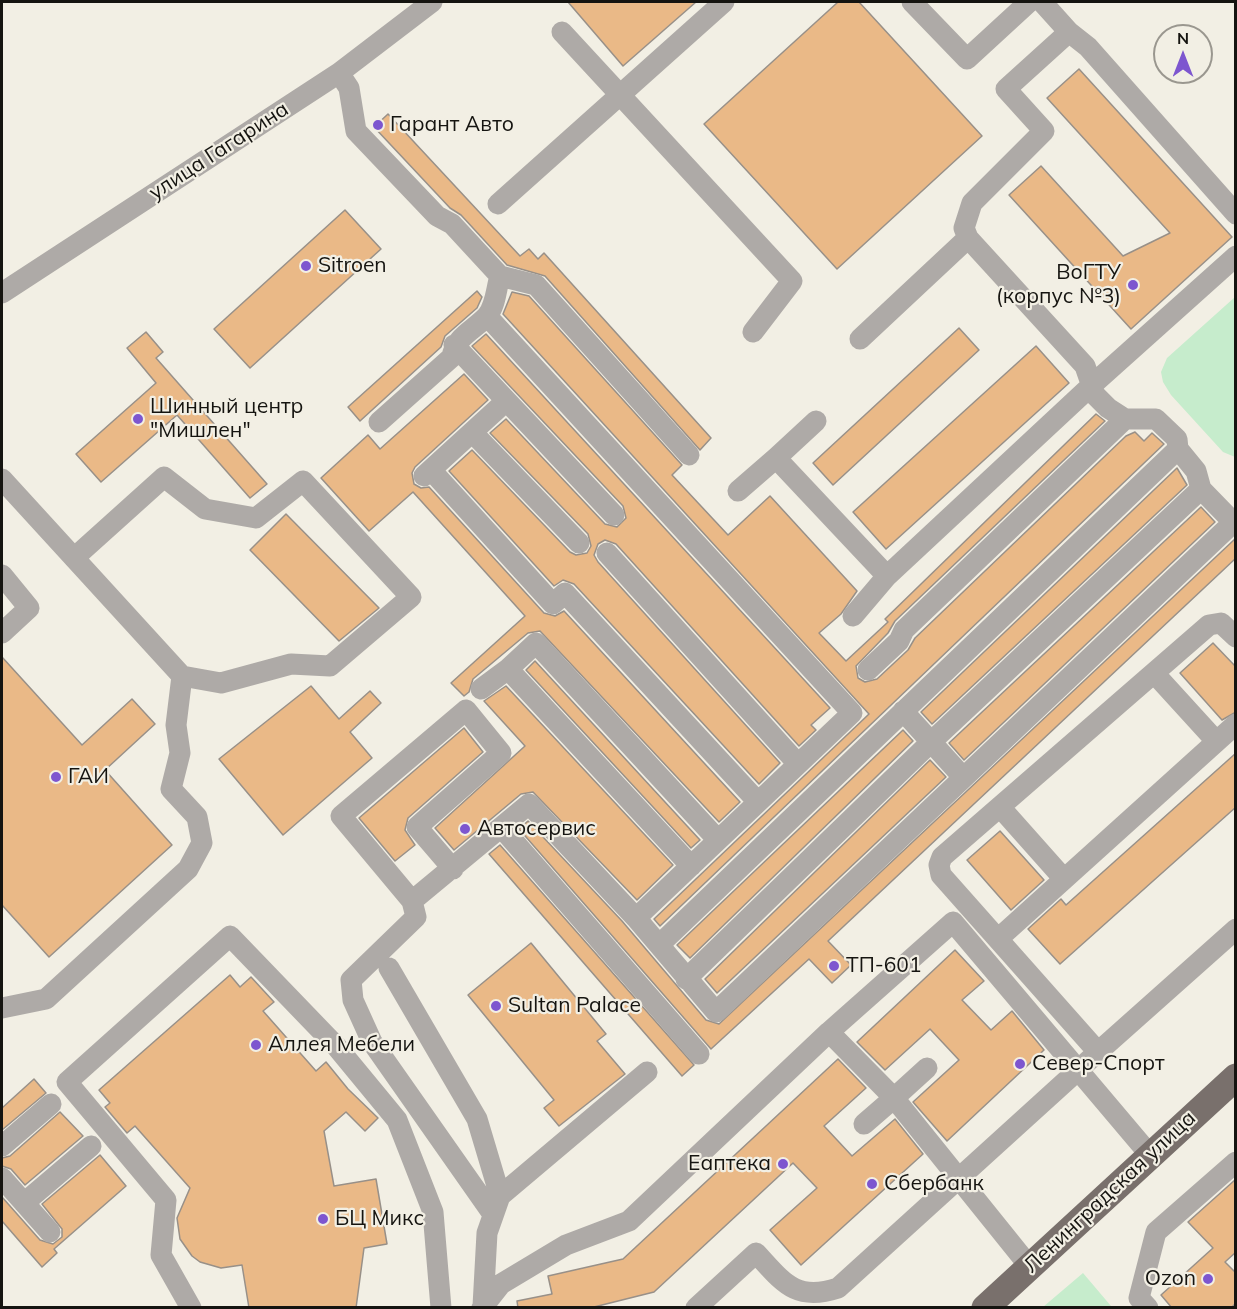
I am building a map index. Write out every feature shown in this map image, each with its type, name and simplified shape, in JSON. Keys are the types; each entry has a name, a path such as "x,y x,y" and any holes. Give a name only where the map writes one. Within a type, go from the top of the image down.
{"main road":[{"name":"Ленинградская улица","path":"985,1307 1236,1077"}],"street":[{"name":"улица Гагарина","path":"2,292 339,73 432,2"},
{"path":"498,204 724,2"},
{"path":"912,2 967,59 1029,2"},
{"path":"1042,2 1069,32 1088,47 1236,214"},
{"path":"562,32 792,281 753,332"},
{"path":"412,901 529,804 636,918 716,1012 962,776 1234,521 1201,489 1196,471 1178,449 1177,439 1156,419 1125,418 1108,408 1095,395 1085,366 968,238 964,228 972,203 1044,131 1006,89 1069,32"},
{"path":"339,73 350,88 357,131 437,216 452,224 500,276 536,285 689,455"},
{"path":"860,339 968,238"},
{"path":"853,616 887,576 1092,385 1236,256"},
{"path":"379,422 452,357 454,345 487,316 494,306 500,276"},
{"path":"487,316 852,713 636,918"},
{"path":"454,345 505,402 614,515"},
{"path":"505,402 427,473 554,604 565,593 758,802"},
{"path":"868,670 898,641 904,630 1125,418"},
{"path":"738,490 816,421"},
{"path":"472,432 579,543"},
{"path":"659,945 1178,449"},
{"path":"776,458 887,576"},
{"path":"2,479 74,558 182,676 221,683 291,664 330,666 411,597 303,481 256,518 205,509 164,477 74,558"},
{"path":"686,979 931,742 1201,489"},
{"path":"607,553 798,764"},
{"path":"2,615 9,590 29,608 2,633"},
{"path":"1098,1052 942,875 939,865 942,857 1209,625 1221,623 1236,637"},
{"path":"481,689 508,669 536,643 718,840"},
{"path":"508,669 691,866"},
{"path":"1155,673 1216,741"},
{"path":"2,1008 46,999 188,869 202,843 197,817 171,789 180,753 176,725 182,676"},
{"path":"453,869 417,827 501,753 466,710 341,816 412,901 416,917 351,980 353,1000 372,1042 496,1205"},
{"path":"903,711 962,776"},
{"path":"999,938 1236,724"},
{"path":"1000,807 1064,879"},
{"path":"502,828 699,1054"},
{"path":"482,1307 501,1284 566,1245 629,1221 829,1032 953,922 1150,1155"},
{"path":"696,1308 756,1253 788,1287 812,1294 838,1288 957,1178 1236,929"},
{"path":"191,1308 162,1255 166,1200 67,1082 230,936 336,1046 398,1120 433,1212 441,1308"},
{"path":"389,968 477,1119 496,1205 487,1233 482,1307"},
{"path":"829,1032 894,1098 1030,1267"},
{"path":"864,1124 927,1068"},
{"path":"496,1205 647,1072"},
{"path":"2,1146 51,1104"},
{"path":"24,1203 91,1146"},
{"path":"1148,1308 1139,1298 1156,1233 1236,1162"},
{"path":"2,1178 50,1232"}],"green space":[{"path":"1235,297 1235,457 1223,452 1171,395 1163,382 1161,372 1167,358"},
{"path":"1083,1273 1111,1306 1043,1307"}],"building":[{"path":"568,2 696,2 623,66"},
{"path":"838,2 859,2 982,136 837,269 704,124"},
{"path":"1079,69 1232,237 1131,329 1009,195 1041,166 1123,256 1170,233 1047,98"},
{"path":"388,114 520,256 529,249 538,259 544,253 711,438 700,450 545,276 507,265 374,127"},
{"path":"345,210 381,249 250,368 214,329"},
{"path":"477,291 482,297 477,308 445,336 441,347 360,421 348,407"},
{"path":"512,292 529,296 682,465 672,475 728,535 770,496 857,591 841,614 819,633 846,661 888,622 885,619 1096,414 1105,421 895,621 888,633 856,666 858,678 865,682 877,679 908,650 915,638 1126,436 1135,432 1144,441 1152,433 1164,444 660,926 654,919 869,714 503,314"},
{"path":"959,328 979,350 833,485 813,463"},
{"path":"146,332 163,352 156,358 267,484 250,498 177,415 101,482 76,454 156,383 127,348"},
{"path":"486,334 830,708 811,725 816,730 799,746 616,544 605,540 598,544 594,555 598,562 780,763 759,784 574,584 563,580 554,586 449,471 472,450 570,552 576,555 587,553 591,546 588,534 490,433 506,419 605,524 617,527 626,518 623,506 472,346"},
{"path":"1036,346 1069,383 886,549 853,512"},
{"path":"464,374 488,400 415,467 412,473 414,484 421,488 429,487 544,613 555,616 564,611 740,802 719,822 540,631 528,633 473,679 469,692 464,696 451,683 525,616 413,492 369,531 321,478 368,435 380,449"},
{"path":"1177,468 1187,485 932,724 921,712"},
{"path":"1201,507 1215,522 964,760 949,743"},
{"path":"286,514 379,608 339,641 250,550"},
{"path":"1236,538 1236,558 828,941 851,965 832,983 809,959 711,1049 519,829 528,821 622,921 706,1020 719,1024"},
{"path":"1213,643 1236,667 1236,712 1222,720 1180,673"},
{"name":"ГАИ","path":"2,657 82,745 132,699 155,724 105,770 172,845 49,957 2,905"},
{"path":"535,661 700,840 691,848 526,670"},
{"path":"311,686 339,719 370,691 381,703 350,732 372,758 283,835 219,759"},
{"path":"506,686 673,865 637,900 533,792 521,794 454,850 435,828 525,746 484,701"},
{"path":"464,728 483,752 408,818 405,830 415,845 395,861 359,818"},
{"path":"903,730 913,741 690,958 677,945"},
{"path":"1236,753 1236,807 1060,964 1028,929 1061,899 1066,905"},
{"path":"930,760 946,777 717,993 705,979"},
{"path":"1000,831 1044,880 1011,910 967,860"},
{"path":"500,845 694,1065 682,1076 489,854"},
{"path":"531,943 606,1034 597,1041 625,1074 559,1126 544,1108 554,1100 468,995"},
{"path":"955,950 984,981 962,1000 991,1030 1012,1011 1044,1050 947,1141 913,1102 959,1060 930,1029 885,1070 857,1042"},
{"path":"230,975 240,987 251,977 274,1002 263,1011 316,1071 326,1062 348,1089 378,1118 365,1131 346,1112 324,1131 334,1186 376,1179 387,1244 364,1248 356,1308 249,1308 242,1265 221,1268 200,1262 192,1256 180,1239 177,1218 190,1188 135,1126 127,1133 105,1107 110,1103 99,1090"},
{"path":"838,1059 866,1088 824,1126 852,1156 895,1119 923,1154 801,1265 770,1230 817,1188 793,1163 654,1292 590,1308 518,1308 517,1301 552,1294 548,1276 623,1259"},
{"path":"34,1079 46,1093 2,1130 2,1108"},
{"path":"60,1112 83,1136 25,1185 11,1169 2,1166 2,1158 10,1156"},
{"path":"100,1155 126,1186 54,1249 57,1253 42,1267 2,1221 2,1197 40,1240 53,1244 62,1237 62,1229 42,1204"},
{"path":"1236,1179 1236,1252 1225,1262 1236,1273 1236,1303 1231,1308 1172,1308 1161,1295 1213,1248 1188,1222"}],"place":[{"name":"Гарант Авто","path":"378,125"},
{"name":"Sitroen","path":"306,266"},
{"name":"ВоГТУ (корпус №3)","path":"1133,285"},
{"name":"Шинный центр \"Мишлен\"","path":"138,419"},
{"name":"ГАИ","path":"56,777"},
{"name":"Автосервис","path":"465,829"},
{"name":"ТП-601","path":"834,966"},
{"name":"Sultan Palace","path":"496,1006"},
{"name":"Аллея Мебели","path":"256,1045"},
{"name":"Север-Спорт","path":"1020,1064"},
{"name":"Еаптека","path":"783,1164"},
{"name":"Сбербанк","path":"872,1184"},
{"name":"БЦ Микс","path":"323,1219"},
{"name":"Ozon","path":"1208,1279"}]}
